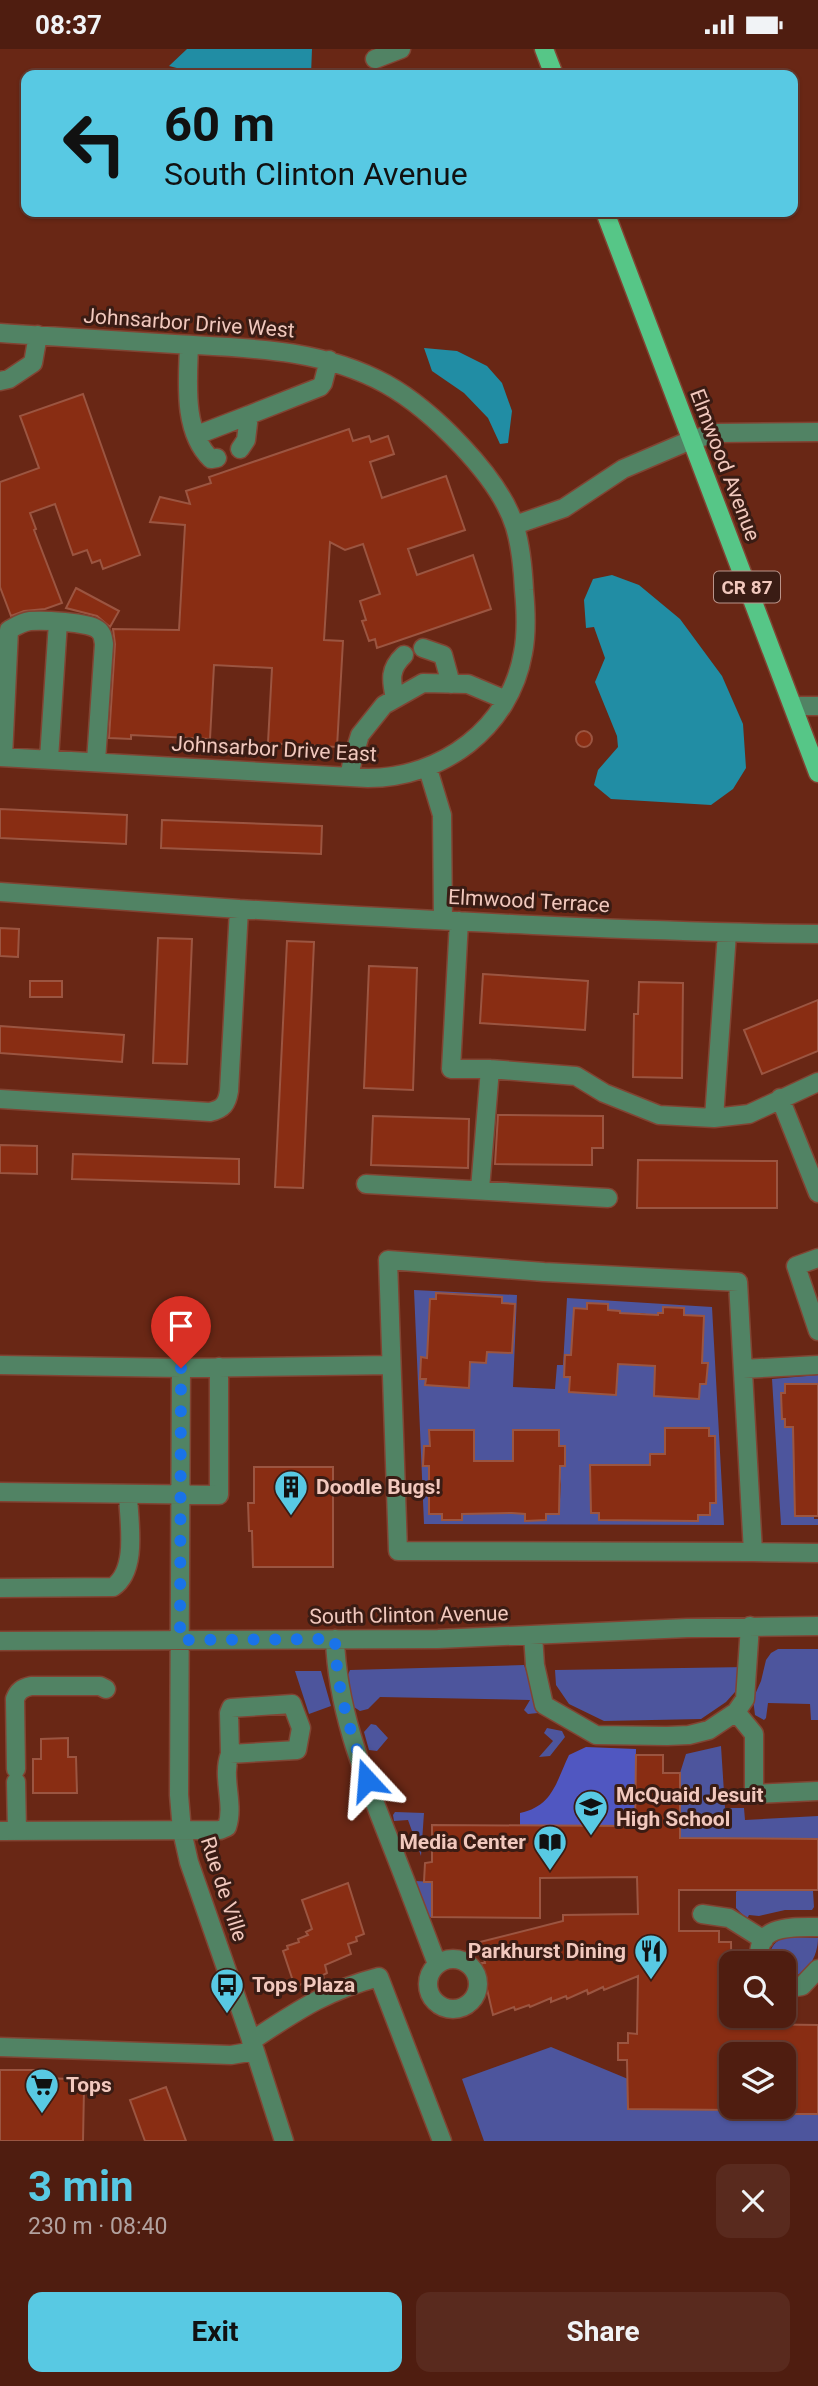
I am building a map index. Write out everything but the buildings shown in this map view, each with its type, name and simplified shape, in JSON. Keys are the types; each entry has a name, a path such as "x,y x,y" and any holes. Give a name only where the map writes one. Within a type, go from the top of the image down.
{"main road":[{"path":"544,49 552,70"},
{"name":"Elmwood Avenue","path":"607,217 818,773"}],"street":[{"path":"375,59 401,49"},
{"name":"Johnsarbor Drive West","path":"0,333 277,350 329,360 387,385 425,411 468,453 499,496 515,525"},
{"path":"0,381 9,379 33,363 38,335"},
{"path":"190,345 188,397 197,435 204,452 211,459 217,458"},
{"path":"197,435 320,387 329,360"},
{"path":"240,449 246,440 249,415"},
{"path":"515,525 564,508 623,469 691,440 716,433 818,432"},
{"name":"Johnsarbor Drive East","path":"1,757 349,777 389,778 428,769 458,753 475,739 506,700 517,676 524,653 526,628 522,559 515,525"},
{"path":"1,757 9,630 32,621 58,622 95,627 102,634 104,644 96,761"},
{"path":"49,759 58,622"},
{"path":"423,648 443,656 451,684"},
{"path":"396,698 391,683 394,664 404,655"},
{"path":"349,777 360,735 384,705 423,683 468,684 506,700"},
{"path":"793,706 818,706"},
{"path":"428,769 442,815 451,921 451,1069 490,1069 576,1076 604,1093 659,1115 714,1118 749,1114 818,1082"},
{"name":"Elmwood Terrace","path":"0,892 451,921 727,933 818,933"},
{"path":"0,1099 210,1112 223,1107 229,1091 239,909"},
{"path":"714,1118 727,933"},
{"path":"480,1189 490,1069"},
{"path":"780,1098 818,1193"},
{"path":"366,1184 608,1198"},
{"path":"818,1258 796,1266 818,1331"},
{"path":"753,1552 738,1282 544,1272 388,1260 398,1551 818,1553"},
{"path":"0,1365 181,1368 391,1366"},
{"path":"743,1369 818,1365"},
{"path":"0,1492 219,1495 219,1367"},
{"name":"Rue de Ville","path":"181,1368 179,1795 182,1831 194,1880 284,2141"},
{"path":"0,1588 113,1587 120,1582 126,1574 129,1560 128,1495"},
{"path":"533,1635 535,1665 544,1705 596,1735 689,1735 709,1730 736,1712 745,1699 750,1626"},
{"name":"South Clinton Avenue","path":"0,1641 335,1639 818,1626"},
{"path":"335,1639 336,1667 344,1714 375,1803 438,1964"},
{"path":"106,1689 100,1686 31,1686 23,1688 15,1699 16,1775 8,1831 220,1831 227,1827 229,1820 227,1777 231,1708 292,1704 301,1728 297,1751 230,1754"},
{"path":"736,1712 754,1734 754,1794 818,1791"},
{"path":"702,1914 729,1918 764,1940"},
{"path":"759,1951 769,1933 778,1929 818,1927"},
{"path":"0,2047 230,2055 253,2046 314,2000 347,1985 379,1977 442,2141"},
{"path":"796,1988 816,1977"}],"shaded area":[{"path":"187,49 312,49 311,70 186,70 169,66"},
{"path":"424,348 457,351 487,366 502,383 512,411 508,443 500,444 488,418 464,393 432,371"},
{"path":"612,575 639,585 680,619 722,676 743,724 746,768 733,789 711,805 611,799 594,785 598,770 618,747 617,736 595,682 605,658 594,627 586,628 584,600 593,579"},
{"path":"414,1290 517,1295 513,1387 555,1389 557,1365 563,1365 567,1298 712,1307 724,1525 424,1524","holes":["436,1293 465,1294 465,1302 502,1297 502,1303 515,1304 511,1353 487,1352 486,1363 470,1362 469,1388 426,1385 426,1379 420,1378 421,1358 427,1358 430,1299 436,1299","587,1303 608,1304 608,1310 620,1311 620,1319 639,1313 658,1320 658,1313 663,1313 663,1308 684,1308 684,1315 704,1316 702,1363 708,1363 706,1384 700,1384 699,1399 654,1396 655,1366 618,1364 616,1395 570,1392 570,1377 564,1376 565,1355 571,1355 574,1308 587,1309","666,1428 709,1428 709,1436 715,1436 715,1456 710,1457 710,1480 716,1481 716,1502 710,1503 710,1515 698,1515 698,1521 675,1521 674,1515 658,1521 599,1520 599,1513 591,1513 591,1465 650,1465 650,1455 665,1454","474,1430 474,1461 513,1461 513,1430 558,1430 559,1446 565,1446 565,1466 558,1466 561,1484 559,1514 546,1514 545,1520 526,1521 525,1514 513,1514 512,1507 474,1507 474,1514 462,1514 462,1520 442,1520 442,1514 429,1513 428,1466 423,1466 424,1447 430,1446 429,1431"]},
{"path":"818,1375 818,1384 781,1393 785,1427 797,1427 793,1437 795,1515 814,1516 814,1519 818,1519 818,1525 781,1525 772,1379"},
{"path":"778,1649 818,1649 818,1720 811,1720 810,1704 768,1703 764,1720 755,1715 753,1699 766,1660"},
{"path":"524,1665 540,1710 538,1713 528,1714 524,1710 530,1700 380,1697 368,1709 360,1711 351,1705 347,1677 350,1670"},
{"path":"747,1667 735,1692 726,1702 701,1719 604,1721 569,1704 556,1685 555,1670"},
{"path":"295,1671 321,1671 331,1706 309,1714"},
{"path":"371,1724 376,1725 388,1738 377,1751 369,1750 364,1732"},
{"path":"547,1728 562,1731 565,1737 550,1756 539,1757 553,1741 544,1733"},
{"path":"721,1746 725,1808 744,1808 745,1820 818,1816 818,1839 680,1838 680,1773 686,1754"},
{"path":"586,1747 636,1749 635,1806 645,1826 520,1825 520,1813 531,1810 547,1799 569,1755"},
{"path":"395,1812 424,1813 421,1856 408,1820 394,1821"},
{"path":"416,1881 432,1882 429,1918"},
{"path":"738,1890 813,1891 814,1907 812,1910 785,1910 759,1916 749,1915 747,1919 736,1908"},
{"path":"783,1938 818,1938 813,1959 804,1971 796,1975 796,1951 771,1951"},
{"path":"551,2047 628,2079 719,2092 719,2119 796,2119 796,2114 818,2114 818,2141 484,2141 462,2079"}],"place":[{"name":"Doodle Bugs!","path":"291,1517"},
{"name":"McQuaid Jesuit High School","path":"591,1837"},
{"name":"Media Center","path":"550,1872"},
{"name":"Parkhurst Dining","path":"651,1981"},
{"name":"Tops Plaza","path":"227,2015"},
{"name":"Tops","path":"42,2115"}],"route":[{"path":"181,1368 180,1640 335,1639 336,1667 344,1714 367,1780"}]}
